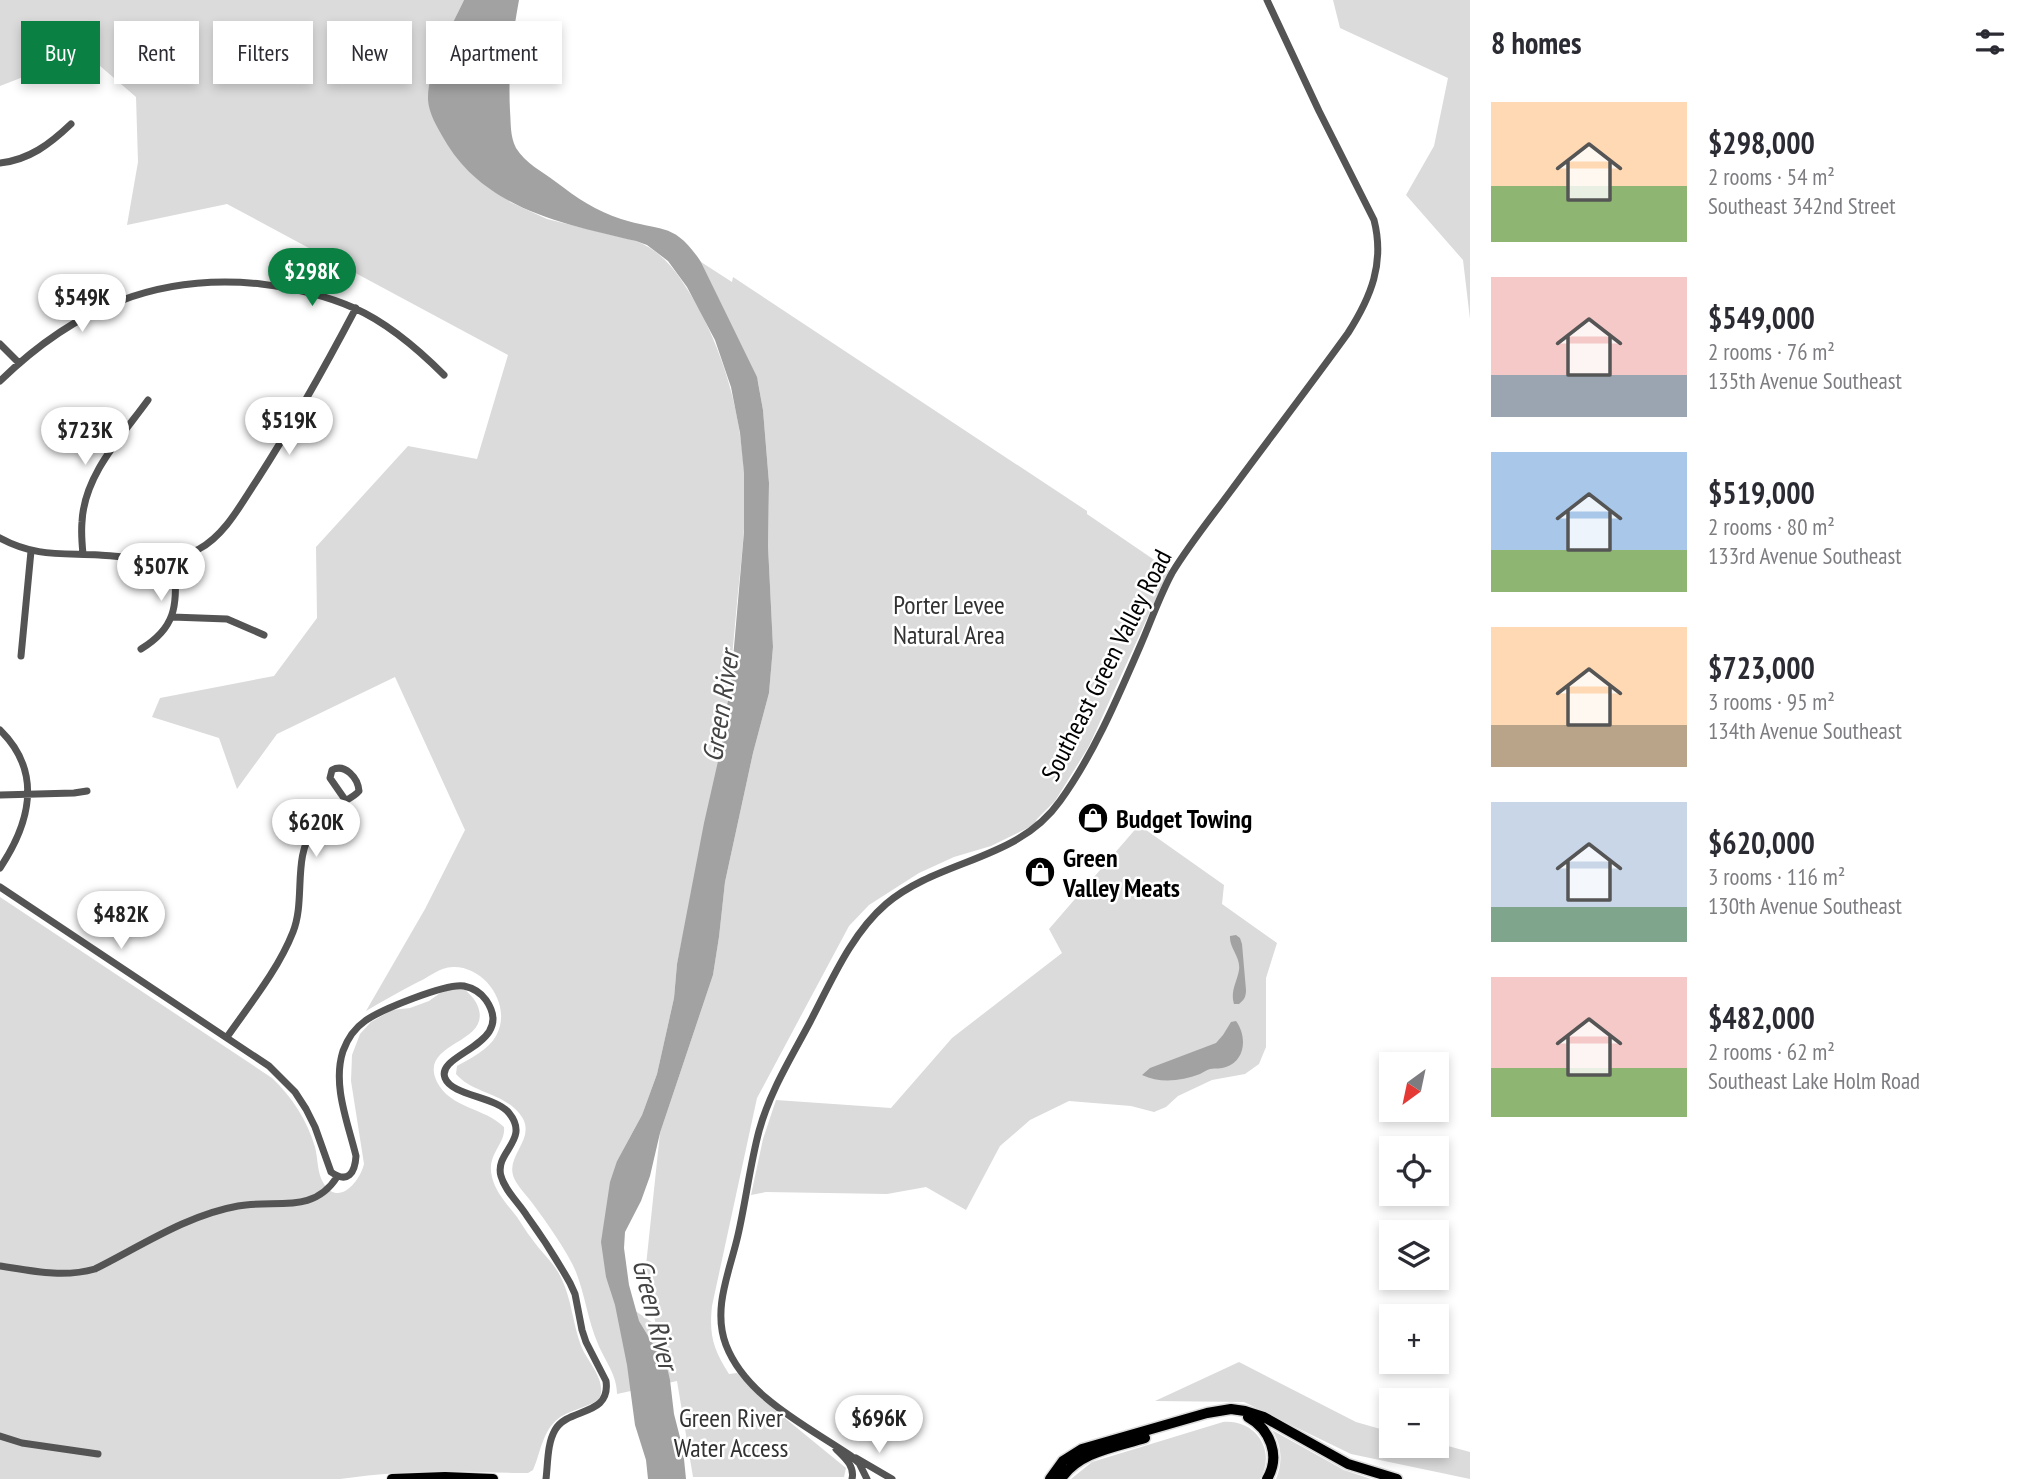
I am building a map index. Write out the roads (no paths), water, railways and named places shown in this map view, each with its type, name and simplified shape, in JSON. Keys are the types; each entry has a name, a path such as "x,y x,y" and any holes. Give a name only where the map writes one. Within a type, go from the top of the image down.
{"highway":[{"path":"1050,1479 1063,1461 1082,1449 1207,1413 1231,1409 1264,1418 1348,1464 1397,1479"},
{"path":"1061,1479 1075,1463 1092,1455 1221,1415 1233,1414 1243,1415 1259,1423 1270,1440 1273,1463 1267,1479"}],"main road":[{"path":"393,1479 492,1479"}],"street":[{"name":"Southeast Green Valley Road","path":"867,1479 859,1463 851,1455 775,1404 746,1376 726,1345 720,1321 722,1295 738,1235 759,1131 778,1080 850,949 876,914 919,882 1016,842 1041,823 1060,802 1103,726 1173,572 1348,333 1363,308 1375,280 1379,249 1372,214 1319,111 1268,0"},
{"path":"0,163 37,152 71,124"},
{"path":"0,381 45,341 80,319 126,299 165,287 215,282 296,290 355,308 397,334 444,375"},
{"path":"0,538 31,551 83,554 175,557 203,547 230,521 292,427 355,308"},
{"path":"0,344 19,363"},
{"path":"83,554 82,523 90,488 111,451 148,400"},
{"path":"21,656 31,551"},
{"path":"141,649 161,634 172,618 175,606 175,557"},
{"path":"172,618 227,620 264,635"},
{"path":"0,730 12,743 20,758 27,794 21,831 0,868"},
{"path":"227,1037 282,955 293,931 300,909 301,860 313,829 338,805 346,801 358,793 358,784 351,774 336,768 331,771 330,778 346,801"},
{"path":"0,794 87,791"},
{"path":"0,887 269,1066 295,1092 314,1127 331,1172 337,1177 345,1178 355,1165 356,1156 340,1091 340,1066 343,1052 356,1030 376,1014 432,992 461,985 478,992 488,1002 493,1019 491,1027 481,1043 448,1064 444,1074 446,1080 456,1088 502,1107 514,1122 514,1140 502,1161 500,1175 570,1283 586,1342 606,1381 607,1390 596,1407 562,1422 556,1429 549,1449 546,1479"},
{"path":"0,1266 55,1274 76,1274 95,1269 206,1214 261,1203 292,1204 310,1200 322,1194 337,1177"},
{"path":"819,1435 850,1464 852,1479"},
{"path":"0,1436 22,1443 98,1454"},
{"path":"851,1455 892,1479"}],"place":[{"name":"Budget Towing","path":"1093,818"},
{"name":"Green Valley Meats","path":"1040,872"}],"park label":[{"name":"Porter Levee Natural Area","path":"949,619"},
{"name":"Green River Water Access","path":"731,1432"}],"water label":[{"name":"Green River","path":"720,706"},
{"name":"Green River","path":"656,1314"}]}
